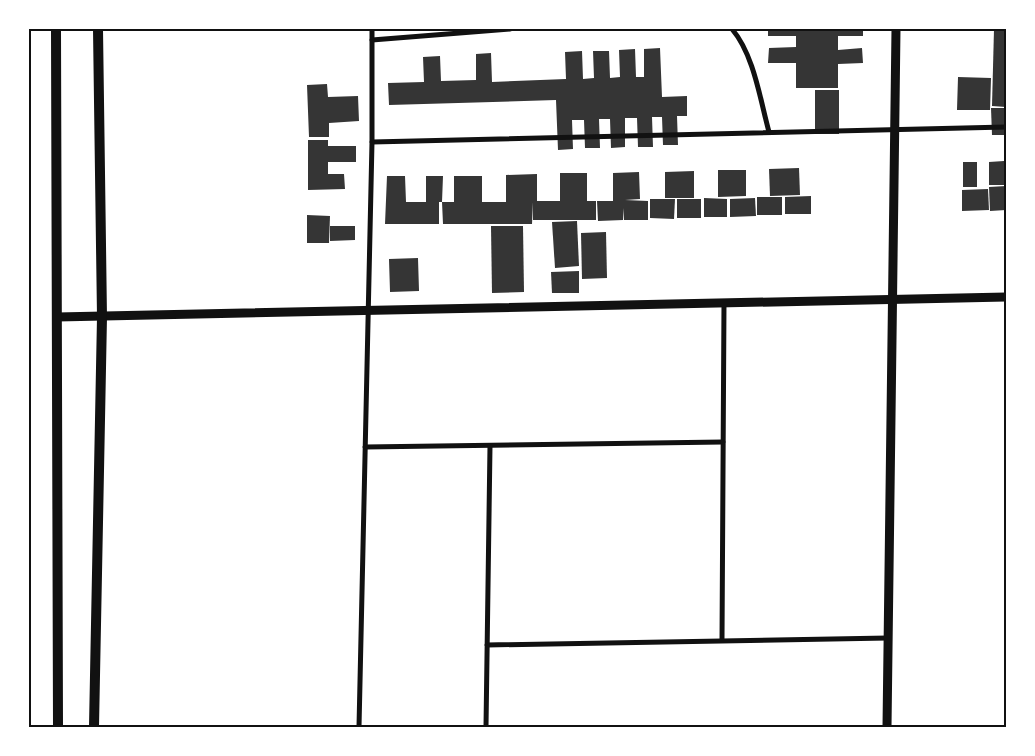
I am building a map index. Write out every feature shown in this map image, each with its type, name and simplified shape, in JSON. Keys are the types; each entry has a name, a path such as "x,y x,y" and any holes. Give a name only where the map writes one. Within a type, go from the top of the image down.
{"main road":[{"path":"56,29 58,727"},
{"path":"94,727 102,317 98,29"}],"street":[{"path":"359,727 372,142 372,29"},
{"path":"372,40 510,29"},
{"path":"732,29 740,38 749,58 770,132"},
{"path":"887,727 896,29"},
{"path":"372,142 1006,127"},
{"path":"57,317 1006,297"},
{"path":"722,640 724,303"},
{"path":"365,447 723,442"},
{"path":"486,727 490,446"},
{"path":"487,645 888,638"}],"building":[{"path":"768,29 863,29 863,36 838,36 838,50 862,48 863,63 838,64 838,88 796,88 796,63 768,63 769,48 796,47 796,36 768,36"},
{"path":"994,29 1006,29 1006,107 992,106"},
{"path":"660,48 662,97 687,96 687,116 677,116 678,145 663,145 662,117 652,117 653,147 638,147 637,118 625,118 625,147 611,148 610,119 599,119 600,148 585,148 584,120 572,120 573,149 558,150 556,100 389,105 388,83 424,82 423,57 440,56 441,81 476,80 476,54 491,53 492,82 566,79 565,52 582,51 583,79 594,78 593,51 609,51 610,78 620,77 619,50 635,49 636,77 644,77 644,49"},
{"path":"958,77 991,78 990,110 957,110"},
{"path":"327,84 328,97 358,96 359,121 329,123 329,137 309,137 307,85"},
{"path":"815,90 839,90 839,134 815,134"},
{"path":"991,108 1006,108 1006,135 992,135"},
{"path":"308,140 328,140 328,146 356,146 356,162 328,162 328,174 344,174 345,189 308,190"},
{"path":"1004,161 1005,185 989,185 989,162"},
{"path":"963,162 977,162 977,187 963,187"},
{"path":"799,168 800,195 770,196 769,169"},
{"path":"718,170 746,170 746,196 718,197"},
{"path":"694,171 694,198 665,198 665,172"},
{"path":"639,172 640,199 625,200 648,201 648,220 624,220 623,208 623,220 598,221 597,201 613,201 613,173"},
{"path":"560,173 587,173 587,201 596,201 596,220 533,220 533,202 532,224 443,224 442,202 454,202 454,176 482,176 482,202 506,202 506,175 537,174 537,201 560,201"},
{"path":"387,176 405,176 406,202 426,202 426,176 443,176 442,202 439,202 439,224 385,224"},
{"path":"1006,186 1006,210 990,211 989,187"},
{"path":"988,189 989,210 962,211 962,190"},
{"path":"811,196 811,214 785,214 785,197"},
{"path":"757,197 782,197 782,215 757,215"},
{"path":"704,198 727,199 727,217 704,217"},
{"path":"755,198 756,216 730,217 730,199"},
{"path":"650,199 675,199 674,219 650,218"},
{"path":"677,199 701,199 701,218 677,218"},
{"path":"307,215 330,216 329,243 307,243"},
{"path":"577,221 579,266 555,268 552,222"},
{"path":"330,226 355,226 355,240 330,241"},
{"path":"491,226 523,226 524,292 492,293"},
{"path":"606,232 607,278 582,279 581,233"},
{"path":"418,258 419,291 390,292 389,259"},
{"path":"579,271 579,293 552,293 551,272"}]}
